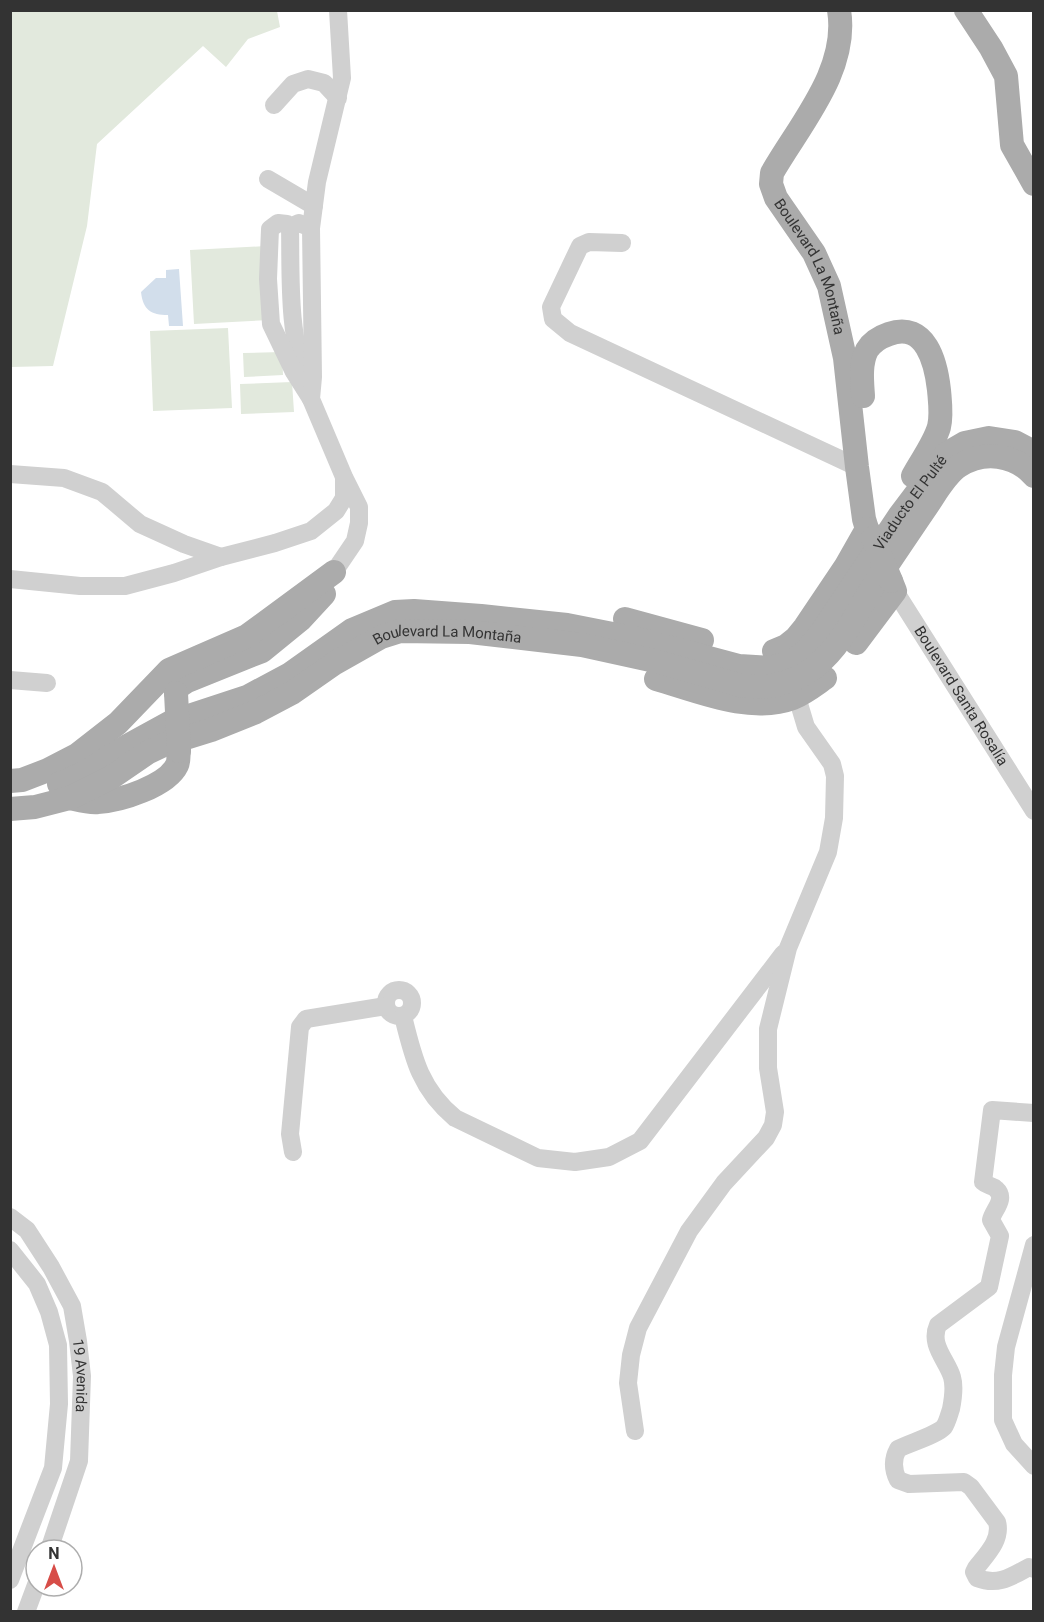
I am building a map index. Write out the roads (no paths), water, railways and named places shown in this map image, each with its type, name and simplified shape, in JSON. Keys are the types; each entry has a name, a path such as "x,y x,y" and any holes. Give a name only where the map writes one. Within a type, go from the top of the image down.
{"main road":[{"name":"Boulevard La Montaña","path":"839,10 840,42 833,68 815,103 772,173 771,184 776,198 814,253 829,286 845,358 857,467 870,533"},
{"path":"966,10 1006,76 1012,145 1034,184"},
{"path":"545,640 566,654 717,696 754,703 777,702 797,697 827,676 837,667 881,581 870,533 861,376 864,359 873,343 897,332 917,336 929,349 935,368 940,406 938,431 901,499 900,514"},
{"name":"Viaducto El Pulté","path":"881,581 900,514 946,454 965,442 981,439 1015,442 1034,452"},
{"name":"Viaducto El Pulté","path":"881,581 937,492 958,466 983,457 1004,457 1024,466 1034,476"},
{"path":"528,621 545,612 610,616 747,652 776,650 796,638 870,533"},
{"path":"70,798 98,802 142,791 158,783 178,764 176,693 178,687 187,681 251,657 276,641 323,596 334,572"},
{"path":"10,781 22,780 48,770 77,755 118,723 169,670 247,636 334,572"},
{"name":"Boulevard La Montaña","path":"10,796 38,791 71,780 171,722 247,697 290,674 352,630 390,614 414,611 600,630 739,666 771,668 788,663 802,655 881,581"},
{"name":"Boulevard La Montaña","path":"10,809 35,807 70,798 112,777 147,753 166,744 211,730 256,712 292,693 335,663 381,637 400,631 470,632 582,645 655,661 739,685 750,687 778,685 800,677 828,654 881,581"}],"street":[{"path":"311,399 313,376 311,228 317,182 342,78 338,10"},
{"path":"274,105 293,84 308,79 324,83 338,98"},
{"path":"268,179 314,206"},
{"path":"290,227 287,224 278,223 270,229 268,279 271,324 294,372 311,399 359,507 359,523 355,541 334,572"},
{"path":"290,227 299,223 311,228"},
{"path":"290,227 293,330 298,352 305,368 313,376"},
{"path":"622,243 589,242 580,246 551,307 553,319 570,333 857,467"},
{"path":"10,474 63,478 102,492 140,524 184,544 221,557"},
{"path":"10,579 80,586 125,586 275,543 311,531 341,506 344,498 344,477"},
{"name":"Boulevard Santa Rosalía","path":"881,581 1034,811"},
{"path":"10,680 47,683"},
{"path":"635,1431 628,1383 631,1355 638,1328 689,1231 724,1183 766,1138 773,1125 775,1112 768,1068 768,1029 788,948 828,852 834,818 835,776 832,764 806,727 797,697"},
{"path":"293,1152 290,1134 300,1027 306,1019 386,1006 391,1014 403,1016 418,1074 444,1110 454,1119 538,1158 575,1162 609,1157 640,1141 788,948"},
{"path":"1034,1113 992,1110 983,1182 996,1189 1000,1195 1000,1205 991,1220 1000,1236 989,1287 936,1329 938,1349 954,1387 950,1414 944,1426 937,1432 898,1449 894,1461 894,1471 898,1480 909,1484 964,1482 971,1487 997,1522 998,1535 974,1572 977,1578 1004,1580 1029,1567 1034,1569"},
{"name":"19 Avenida","path":"10,1217 27,1230 51,1267 72,1306 78,1341 82,1376 79,1461 54,1538"},
{"path":"1034,1245 1006,1347 1003,1375 1004,1420 1014,1444 1034,1466"},
{"name":"19 Avenida","path":"10,1250 37,1284 49,1312 58,1345 59,1404 53,1468 10,1580"}]}
